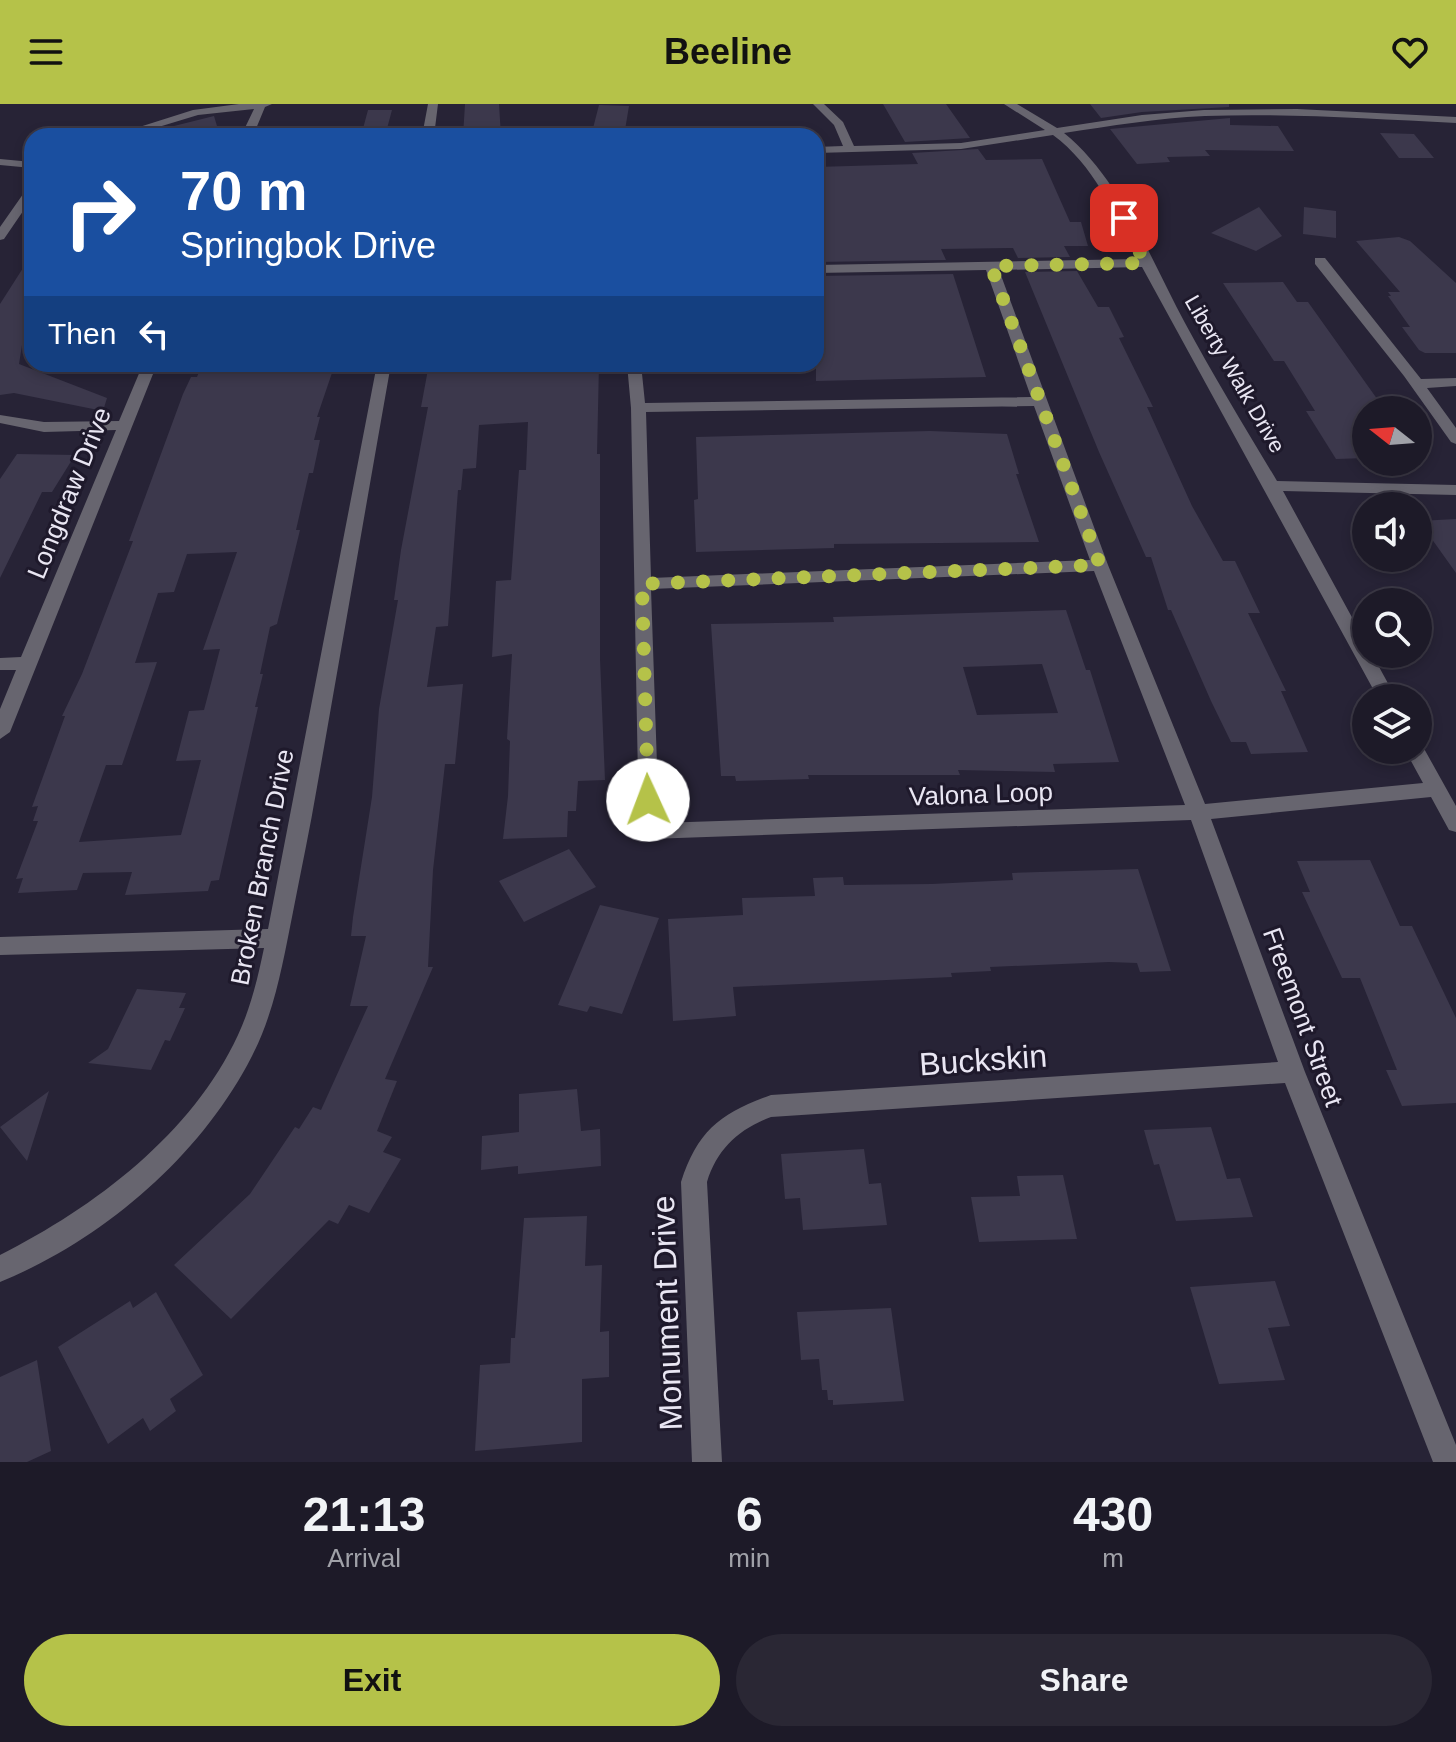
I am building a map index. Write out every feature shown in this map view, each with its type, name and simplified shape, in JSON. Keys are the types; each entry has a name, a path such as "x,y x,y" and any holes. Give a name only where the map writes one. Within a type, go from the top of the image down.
{"street":[{"path":"250,128 261,104"},
{"path":"144,128 197,112 267,104"},
{"path":"429,128 433,104"},
{"path":"818,104 839,124 850,149"},
{"name":"Liberty Walk Drive","path":"1009,104 1057,132 1096,171 1379,684"},
{"path":"824,150 961,146 1142,118 1204,113 1297,112 1456,120 1443,104"},
{"path":"0,162 24,164"},
{"path":"0,236 24,201"},
{"path":"1320,261 1456,439"},
{"path":"824,269 1145,263"},
{"path":"991,266 1100,565 1198,812 1437,789"},
{"name":"Longdraw Drive","path":"0,732 146,372"},
{"name":"Broken Branch Drive","path":"0,1269 63,1236 121,1194 170,1149 211,1101 242,1053 264,1005 383,372"},
{"name":"Valona Loop","path":"635,372 649,831 1198,812"},
{"path":"1416,384 1456,382"},
{"path":"638,408 1042,401"},
{"path":"0,419 44,427 123,425"},
{"path":"1272,486 1456,490"},
{"path":"642,584 1100,565"},
{"path":"0,664 27,663"},
{"path":"1423,764 1456,824"},
{"name":"Freemont Street","path":"1198,812 1293,1072 1448,1462"},
{"path":"0,946 277,938"},
{"name":"Buckskin","path":"700,1161 720,1132 743,1115 771,1106 1293,1072"},
{"name":"Monument Drive","path":"700,1161 694,1197 707,1462"}],"building":[{"path":"465,104 499,104 500,128 464,128"},
{"path":"883,104 946,104 970,138 905,142"},
{"path":"1090,104 1229,104 1229,107 1142,112 1101,118"},
{"path":"599,105 629,106 625,128 593,128"},
{"path":"368,110 392,110 387,128 363,128"},
{"path":"214,116 218,128 174,128"},
{"path":"1230,118 1230,125 1278,126 1294,151 1205,150 1210,156 1167,157 1170,162 1137,164 1110,129"},
{"path":"1380,133 1414,134 1434,158 1399,158"},
{"path":"978,149 986,160 1042,159 1070,222 1081,222 1088,246 1064,246 1070,257 1018,258 1013,248 941,249 946,260 824,262 824,167 918,164 912,153"},
{"path":"1259,207 1282,236 1256,251 1211,233"},
{"path":"1304,207 1336,211 1336,238 1303,234"},
{"path":"1399,237 1410,241 1456,283 1456,353 1425,353 1419,350 1402,327 1410,327 1388,296 1391,296 1388,292 1400,292 1356,241"},
{"path":"24,266 24,332 19,364 24,366 24,372 40,372 107,398 103,411 14,393 0,395 0,304"},
{"path":"1077,271 1098,307 1109,307 1124,337 1119,338 1153,407 1147,407 1192,506 1223,561 1235,561 1260,613 1248,613 1286,691 1281,691 1308,752 1251,754 1246,742 1231,742 1211,701 1171,610 1168,610 1151,557 1146,557 1099,452 1025,272"},
{"path":"953,274 986,377 816,381 816,372 824,372 824,276"},
{"path":"1283,282 1297,302 1308,302 1375,396 1352,396 1352,458 1336,459 1306,411 1315,411 1284,361 1274,361 1223,283"},
{"path":"199,372 332,372 317,417 320,417 314,440 320,440 296,530 300,530 277,624 270,627 255,707 258,707 219,880 211,881 208,891 125,895 132,872 83,873 77,890 18,893 23,878 16,879 38,821 33,821 38,806 32,807 65,716 62,716 82,674 133,541 129,541 191,377 197,377","holes":["237,552 203,650 220,649 204,710 189,711 176,761 201,760 181,835 79,842 106,765 122,765 157,662 135,663 158,593 174,592 187,554"]},
{"path":"428,372 599,372 600,659 605,780 578,781 576,811 568,811 567,837 503,839 508,796 510,741 507,739 512,654 492,657 496,581 511,580 519,470 526,470 528,422 479,425 476,468 463,469 461,490 458,490 448,626 436,627 427,687 463,684 455,764 445,764 433,870 428,967 433,967 385,1079 397,1081 377,1131 392,1137 383,1152 401,1159 369,1213 349,1205 338,1224 329,1220 231,1319 174,1265 250,1194 295,1127 299,1129 313,1107 321,1110 368,1006 350,1006 366,936 351,936 372,797 379,709 398,600 394,600 401,550 428,407 421,407"},
{"path":"930,431 1007,434 1019,474 1016,474 1039,542 834,544 834,548 696,552 696,437"},
{"path":"17,454 75,455 52,492 42,492 0,578 0,479"},
{"path":"1456,519 1456,573 1432,539 1432,520"},
{"path":"1066,610 1086,670 1090,670 1119,762 1053,764 1055,772 958,770 960,775 808,775 809,779 736,781 735,776 721,776 711,624 834,622 833,617","holes":["1042,664 1058,713 977,715 963,667"]},
{"path":"569,849 596,887 524,922 499,881"},
{"path":"1370,860 1400,926 1412,926 1456,1018 1456,1103 1402,1106 1386,1070 1397,1070 1360,978 1342,978 1302,892 1310,892 1297,861"},
{"path":"1138,869 1171,971 1140,972 1137,963 1109,962 990,967 991,971 951,973 952,977 733,987 736,1016 673,1021 668,919 743,915 742,898 815,896 813,878 843,877 844,885 932,884 1013,880 1012,873"},
{"path":"600,905 659,918 622,1014 590,1006 587,1012 558,1005"},
{"path":"137,989 186,993 179,1008 185,1008 170,1041 165,1040 151,1070 88,1063 108,1049"},
{"path":"577,1089 581,1131 600,1129 601,1166 518,1174 518,1166 481,1170 482,1136 519,1132 519,1094"},
{"path":"49,1091 27,1161 0,1127"},
{"path":"1211,1127 1227,1179 1240,1178 1253,1217 1176,1221 1159,1164 1154,1165 1144,1130"},
{"path":"864,1149 869,1184 881,1183 887,1225 803,1230 800,1198 785,1199 781,1154"},
{"path":"1063,1175 1077,1239 979,1242 971,1197 1020,1196 1017,1176"},
{"path":"587,1216 585,1266 602,1265 600,1332 609,1331 609,1377 582,1379 582,1442 475,1451 480,1365 510,1363 511,1338 515,1338 524,1218"},
{"path":"1275,1281 1290,1326 1268,1328 1285,1380 1219,1384 1190,1287"},
{"path":"156,1292 203,1375 170,1399 176,1411 150,1431 143,1418 108,1444 58,1347 130,1301 133,1308"},
{"path":"891,1308 904,1401 833,1405 833,1400 828,1400 827,1390 822,1390 819,1359 801,1360 797,1312"},
{"path":"37,1360 51,1451 27,1462 0,1462 0,1377"}],"route":[{"path":"648,800 642,584 1100,565 991,266 1145,263 1124,218"}]}
